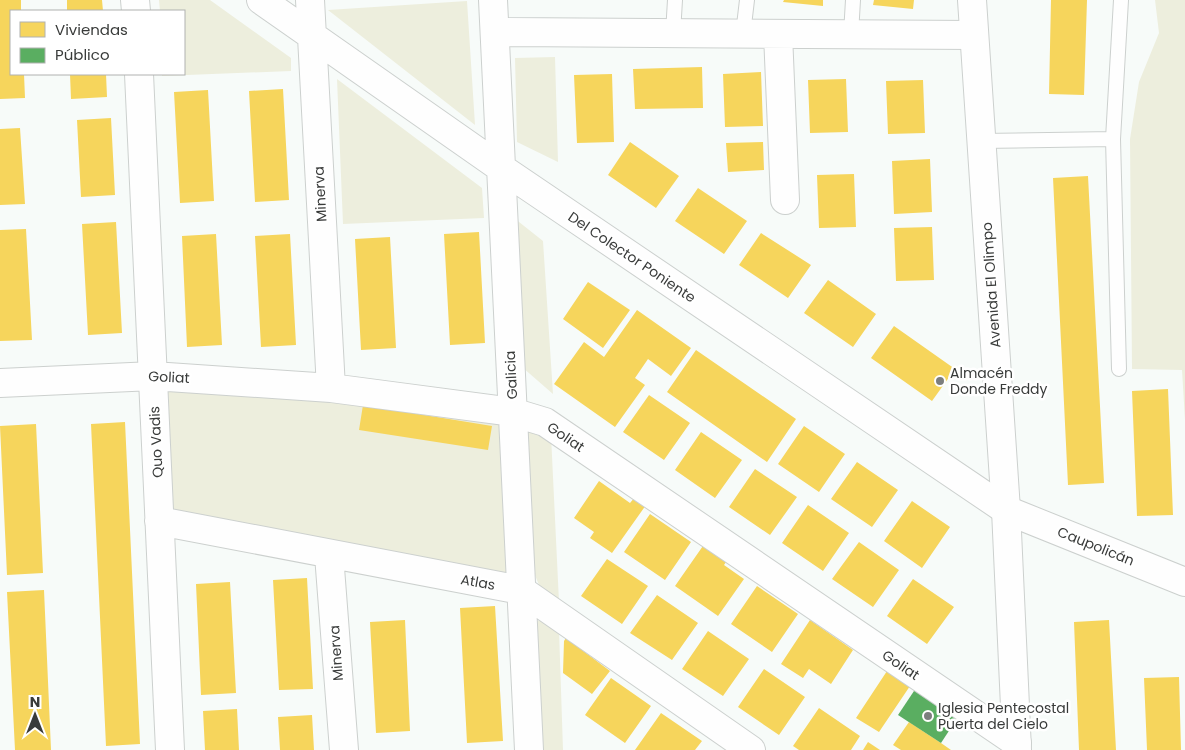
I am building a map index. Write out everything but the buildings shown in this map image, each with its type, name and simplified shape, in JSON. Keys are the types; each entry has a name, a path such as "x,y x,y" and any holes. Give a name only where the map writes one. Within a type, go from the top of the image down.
{"street":[{"name":"Del Colector Poniente","path":"261,0 501,168 1006,510"},
{"name":"Minerva","path":"310,0 332,388"},
{"name":"Galicia","path":"494,0 529,750"},
{"name":"Avenida El Olimpo","path":"972,0 1006,510 1017,747"},
{"path":"495,32 974,35"},
{"path":"778,34 785,200"},
{"name":"Quo Vadis","path":"139,75 170,750"},
{"name":"Goliat","path":"0,383 153,376 332,388 512,412 545,422 1017,747"},
{"name":"Caupolicán","path":"1006,510 1185,582"},
{"name":"Atlas","path":"159,521 329,555 521,590 751,750"},
{"name":"Minerva","path":"329,555 344,750"}],"lane":[{"path":"673,33 675,0"},
{"path":"743,34 747,0"},
{"path":"851,34 853,0"},
{"path":"1118,369 1114,139 1121,0"},
{"path":"980,141 1114,139"}],"green space":[{"path":"159,0 210,0 291,58 291,71 162,76 185,75 185,10 160,10"},
{"path":"1155,0 1185,0 1185,420 1182,370 1132,369 1130,139 1139,82 1159,33"},
{"path":"467,1 475,125 328,10"},
{"path":"555,57 558,162 517,142 515,58"},
{"path":"337,79 482,188 484,218 343,224"},
{"path":"514,218 543,241 553,394 522,367"},
{"path":"179,385 503,420 516,567 501,575 176,513 171,507 167,390"},
{"path":"529,424 551,435 559,602 539,585 532,568 522,432"},
{"path":"541,618 559,630 563,750 538,750 533,626"}],"place":[{"name":"Almacén Donde Freddy","path":"940,381"},
{"name":"Iglesia Pentecostal Puerta del Cielo","path":"928,716"}]}
